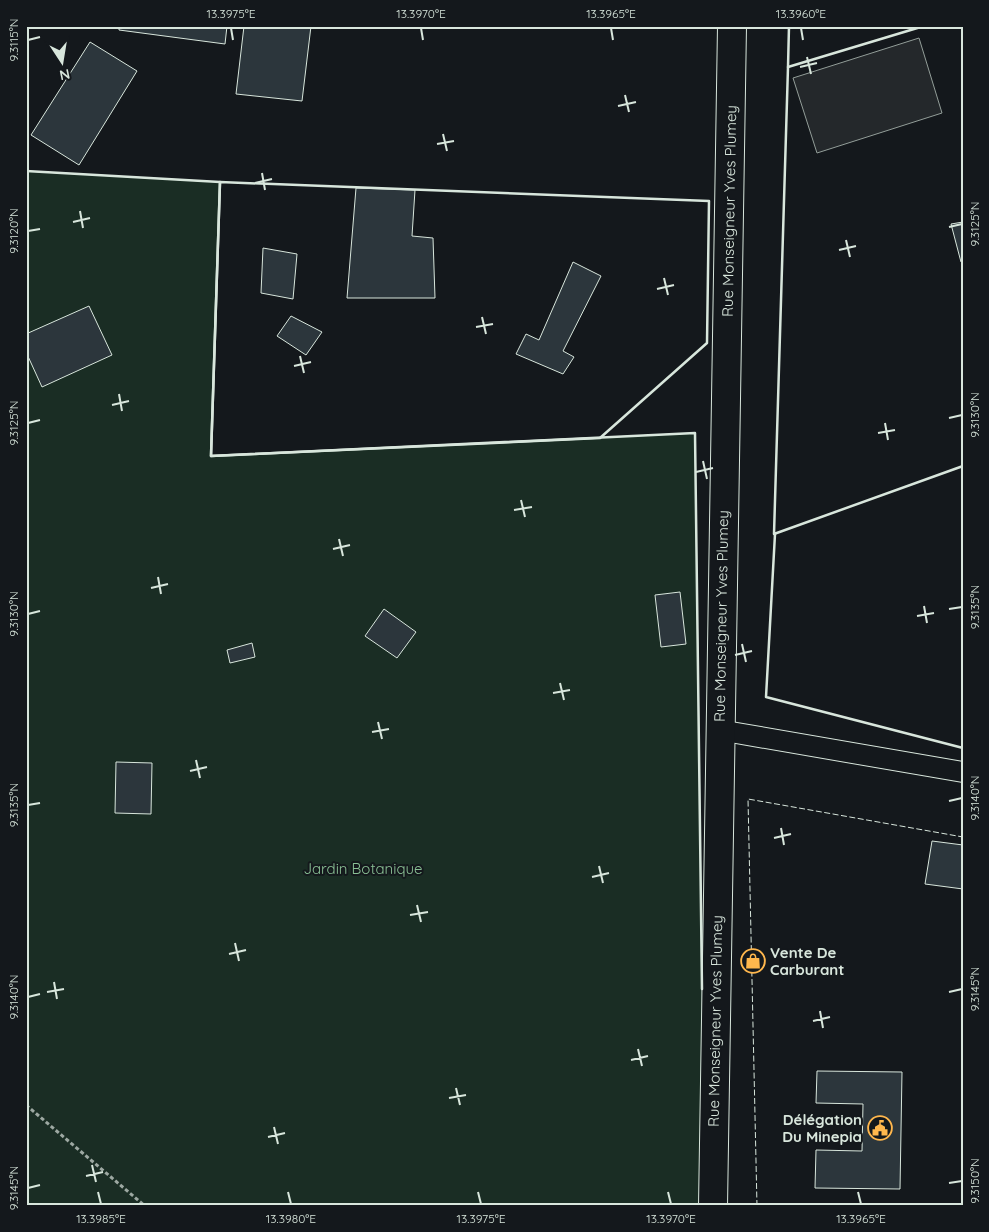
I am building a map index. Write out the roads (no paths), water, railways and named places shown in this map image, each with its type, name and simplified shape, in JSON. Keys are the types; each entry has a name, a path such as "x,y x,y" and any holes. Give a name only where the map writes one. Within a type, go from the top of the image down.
{"main road":[{"name":"Rue Monseigneur Yves Plumey","path":"713,1206 732,26"}],"street":[{"path":"720,730 963,772"}],"place":[{"name":"Vente De Carburant","path":"753,961"},
{"name":"Délégation Du Minepia","path":"880,1128"}],"park label":[{"name":"Jardin Botanique","path":"363,868"}]}
